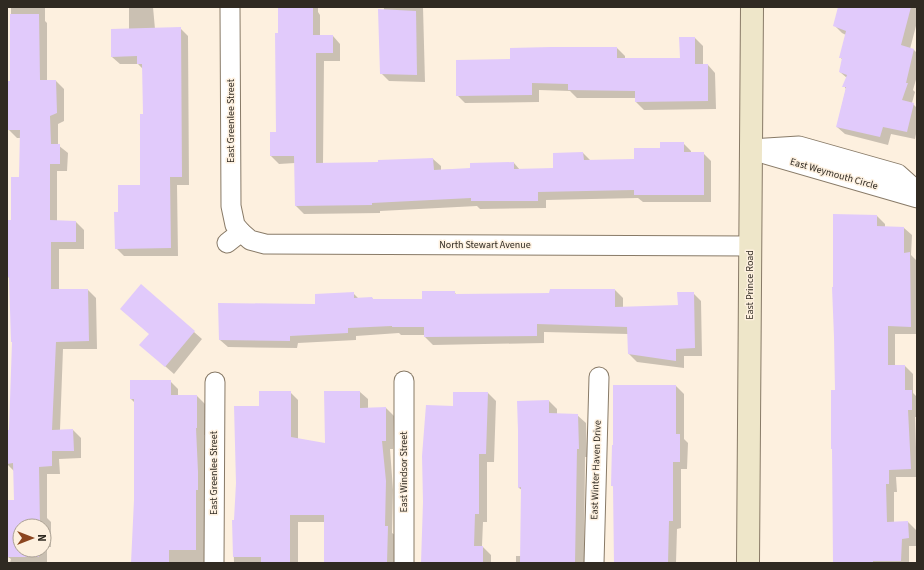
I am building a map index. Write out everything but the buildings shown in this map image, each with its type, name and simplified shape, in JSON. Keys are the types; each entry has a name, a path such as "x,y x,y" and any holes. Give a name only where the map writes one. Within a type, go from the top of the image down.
{"main road":[{"name":"East Prince Road","path":"748,563 752,7"}],"street":[{"name":"East Greenlee Street","path":"230,7 231,206 234,225 234,238"},
{"path":"751,149 799,146 898,174 917,190"},
{"name":"East Weymouth Circle","path":"751,149 917,198"},
{"name":"North Stewart Avenue","path":"234,238 265,244 750,246"},
{"name":"East Winter Haven Drive","path":"594,563 599,377"},
{"name":"East Windsor Street","path":"404,381 404,563"},
{"name":"East Greenlee Street","path":"214,563 215,382"}]}
